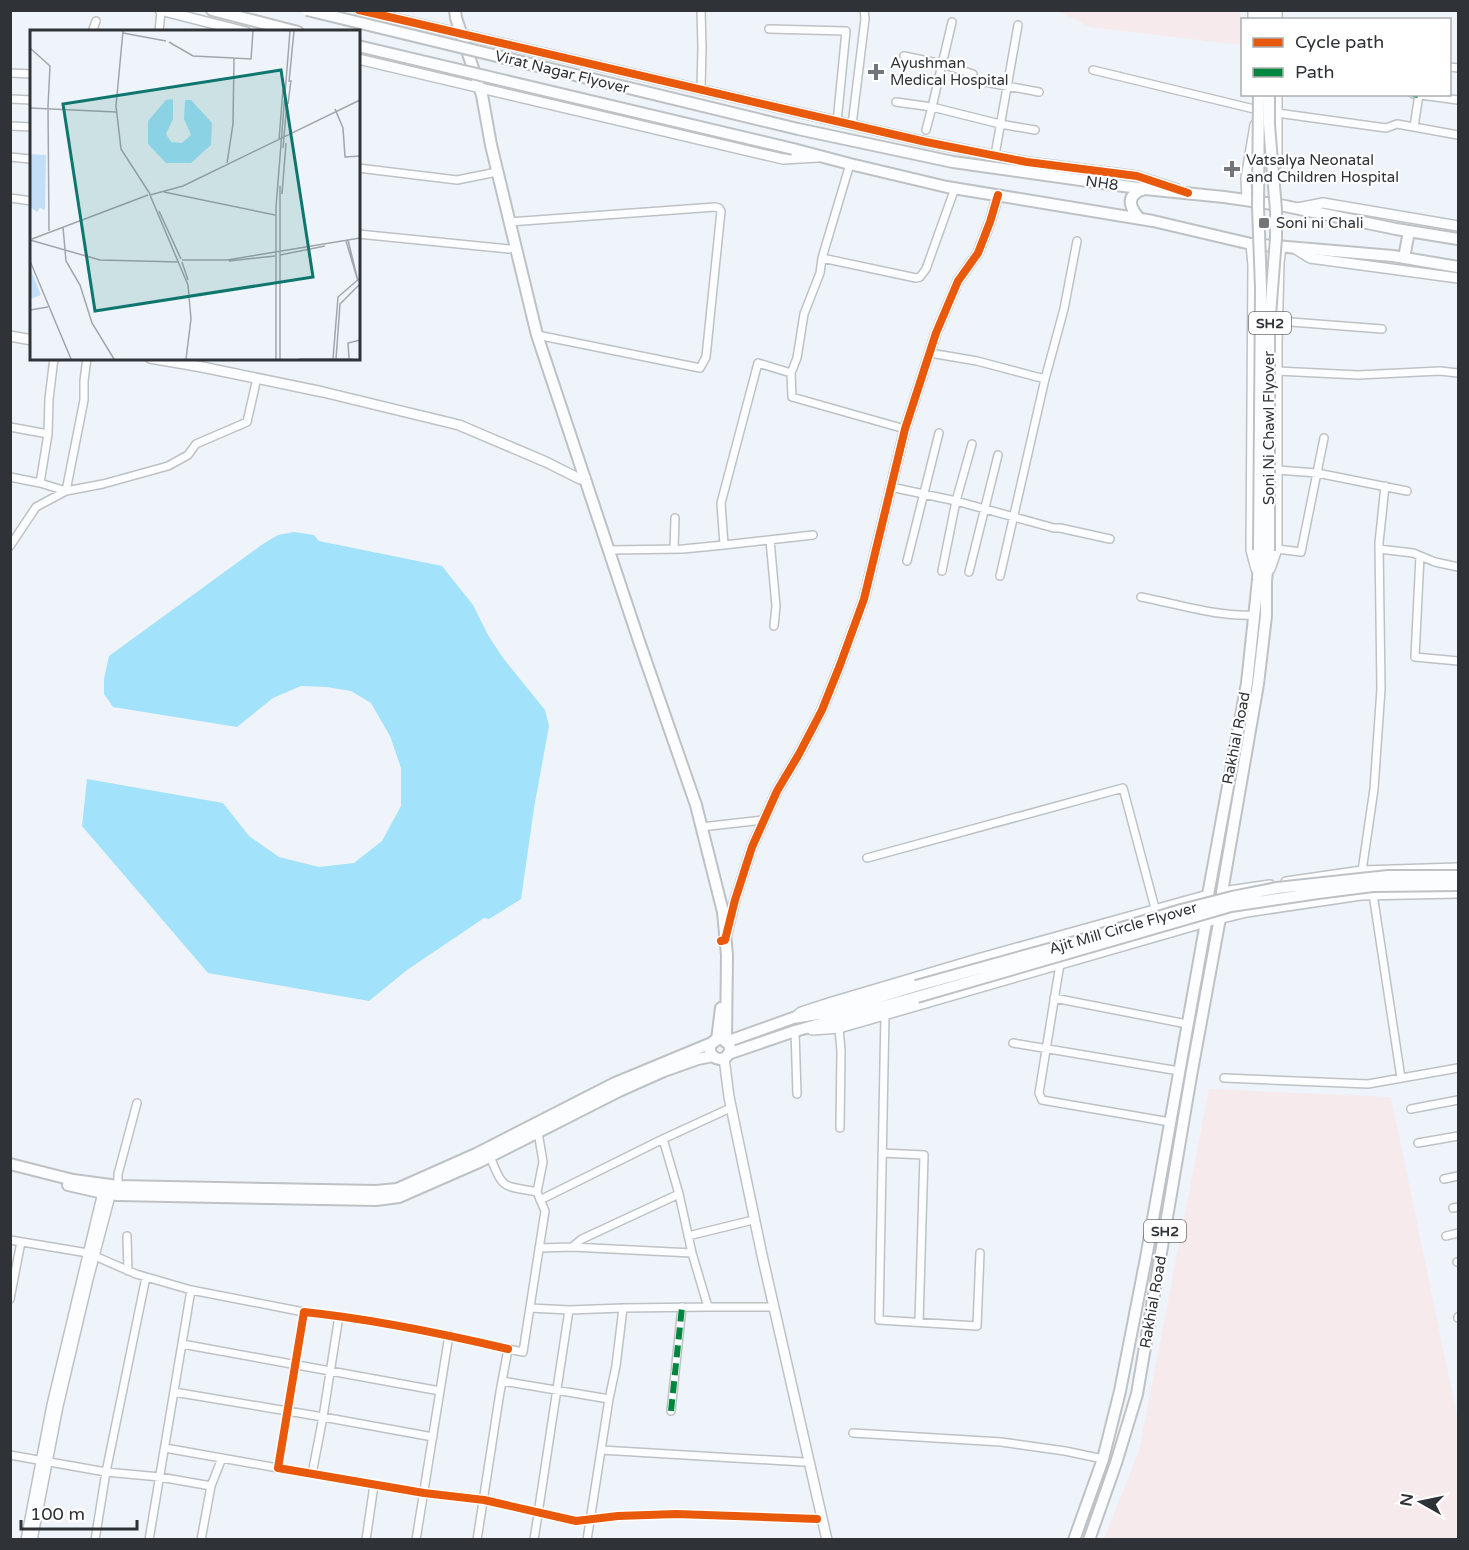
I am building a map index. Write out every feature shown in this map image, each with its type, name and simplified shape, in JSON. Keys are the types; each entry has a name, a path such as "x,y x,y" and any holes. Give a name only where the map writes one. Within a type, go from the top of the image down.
{"main road":[{"path":"212,10 290,30"},
{"name":"Virat Nagar Flyover","path":"307,10 816,133"},
{"path":"448,10 477,87 537,335 636,649 690,806 723,940"},
{"path":"455,10 458,33"},
{"name":"Virat Nagar Flyover","path":"360,46 825,157"},
{"path":"477,87 492,173 532,337 609,550 696,805 723,912 719,1041 710,1048 721,1057 730,1047 719,1041"},
{"name":"Soni Ni Chawl Flyover","path":"1259,96 1258,207 1268,550"},
{"name":"Soni Ni Chawl Flyover","path":"1262,581 1268,550 1269,328 1276,238 1269,96"},
{"name":"NH8","path":"816,133 953,162 1280,205 1458,239"},
{"name":"NH8","path":"825,157 955,188 1140,219 1251,244 1404,258 1458,267"},
{"path":"1140,219 1133,212 1131,198 1135,193 1145,189"},
{"path":"1404,258 1409,231"},
{"name":"Rakhial Road","path":"1208,895 1247,683 1255,615 1262,581"},
{"name":"Rakhial Road","path":"1222,892 1258,684 1266,616 1262,581"},
{"name":"Ajit Mill Circle Flyover","path":"110,1188 376,1200 399,1197 490,1156 619,1091 698,1059 721,1057 795,1031 1082,940 1181,910 1278,888 1388,876 1458,876"},
{"name":"Ajit Mill Circle Flyover","path":"110,1188 376,1191 397,1189 476,1154 615,1083 719,1041 794,1018 916,992 1231,906 1373,886 1458,885"},
{"name":"Rakhial Road","path":"1089,1539 1137,1394 1220,918"},
{"name":"Rakhial Road","path":"1074,1539 1103,1460 1122,1380 1206,922"},
{"path":"10,1164 110,1188"},
{"path":"10,1171 110,1188"}],"street":[{"path":"359,10 926,142 1027,162 1137,176 1188,193"},
{"path":"700,90 701,10"},
{"path":"852,125 865,19 864,10"},
{"path":"159,30 161,11 238,30"},
{"path":"93,30 96,21"},
{"path":"926,130 952,22"},
{"path":"995,155 1018,25"},
{"path":"769,29 846,31 837,122"},
{"path":"904,56 942,64 973,74"},
{"path":"360,59 783,159 825,157"},
{"path":"1093,70 1254,109"},
{"path":"10,73 30,74"},
{"path":"979,81 1039,92"},
{"path":"1247,200 1246,178 1255,130 1254,96"},
{"path":"1277,96 1280,205"},
{"path":"1414,127 1419,96"},
{"path":"1427,96 1458,100"},
{"path":"10,99 30,100"},
{"path":"896,102 1035,130"},
{"path":"1277,113 1386,128 1397,124 1458,135"},
{"path":"816,133 820,118"},
{"path":"10,126 30,128"},
{"path":"10,157 30,159"},
{"path":"850,164 822,258 820,273 804,315 797,358 790,373 792,397 905,429"},
{"path":"360,168 457,180 492,173"},
{"path":"822,258 920,277 926,269 955,188"},
{"path":"723,940 752,847 763,820 822,710 840,665 864,599 905,429 936,333 958,281 978,253 998,195"},
{"path":"10,198 30,201"},
{"path":"1295,208 1323,203 1458,226"},
{"path":"509,222 715,207 721,212 706,357 700,368 537,335"},
{"path":"360,234 509,249"},
{"path":"1000,576 1045,379 1064,309 1077,242"},
{"path":"1251,244 1253,265 1251,550 1262,581"},
{"path":"1281,246 1277,470 1268,550 1301,552 1324,438"},
{"path":"1293,247 1310,258 1458,278"},
{"path":"1278,321 1382,329"},
{"path":"10,336 30,340"},
{"path":"930,352 977,361 1045,379"},
{"path":"40,483 48,434 54,360"},
{"path":"66,492 84,400 87,360"},
{"path":"162,360 323,392 459,425 582,478"},
{"path":"724,545 721,503 758,363 790,373"},
{"path":"1277,371 1358,375 1440,371 1458,373"},
{"path":"10,546 36,507 66,492 168,466 188,455 196,444 246,423 257,378"},
{"path":"10,427 48,434"},
{"path":"907,561 939,433"},
{"path":"942,571 956,501 972,444"},
{"path":"969,572 998,456"},
{"path":"1277,470 1317,473 1407,491"},
{"path":"10,477 40,483 66,492"},
{"path":"1362,871 1374,789 1381,689 1379,549 1385,486"},
{"path":"891,488 956,501 1054,528 1110,540"},
{"path":"674,549 675,518"},
{"path":"609,550 674,549 813,535"},
{"path":"770,540 776,606 774,626"},
{"path":"1379,549 1413,553 1435,562 1458,567"},
{"path":"1420,556 1415,657 1458,661"},
{"path":"1142,597 1240,616 1255,615"},
{"path":"867,858 1124,788 1155,909"},
{"path":"701,827 763,820"},
{"path":"794,1018 801,1012 854,995 1208,895 1362,871 1458,868"},
{"path":"1220,918 1222,892"},
{"path":"797,1094 795,1031 839,1028 1220,918 1361,894 1458,893"},
{"path":"1373,894 1401,1078"},
{"path":"1206,922 1208,895"},
{"path":"1060,964 1039,1093 1042,1100 1170,1122"},
{"path":"1054,998 1187,1024"},
{"path":"885,1014 879,1320 977,1326 980,1253"},
{"path":"839,1028 840,1128"},
{"path":"1013,1043 1179,1071"},
{"path":"721,1057 726,1110 749,1221 822,1539"},
{"path":"721,1057 762,1255 827,1539"},
{"path":"1224,1078 1368,1084 1458,1068"},
{"path":"1412,1108 1458,1100"},
{"path":"32,1539 52,1405 91,1255 110,1188 118,1174 137,1103"},
{"path":"490,1156 499,1179 508,1187 539,1196 726,1110"},
{"path":"10,1240 91,1255 128,1271 191,1290 304,1312 449,1335 523,1352 545,1210 539,1196 543,1162 538,1132"},
{"path":"1418,1143 1458,1136"},
{"path":"663,1139 708,1307"},
{"path":"882,1153 924,1155 919,1323"},
{"path":"1443,1179 1458,1176"},
{"path":"572,1246 582,1239 679,1194"},
{"path":"688,1236 749,1221"},
{"path":"1446,1236 1458,1233"},
{"path":"127,1236 128,1271"},
{"path":"11,1294 21,1242"},
{"path":"539,1248 572,1246 692,1253"},
{"path":"95,1539 106,1472 146,1277"},
{"path":"149,1539 191,1290"},
{"path":"671,1411 682,1307"},
{"path":"530,1308 569,1310 769,1307"},
{"path":"587,1539 616,1366 623,1308"},
{"path":"534,1539 569,1310"},
{"path":"278,1468 304,1312"},
{"path":"312,1474 324,1417 339,1316"},
{"path":"416,1539 449,1335"},
{"path":"182,1344 440,1391"},
{"path":"477,1539 508,1349"},
{"path":"502,1381 609,1399"},
{"path":"174,1392 433,1437"},
{"path":"853,1433 1001,1442 1065,1451 1103,1460"},
{"path":"165,1448 374,1485 484,1500 576,1521 618,1516 676,1514 817,1519"},
{"path":"601,1450 804,1462"},
{"path":"10,1455 106,1472 211,1486"},
{"path":"201,1539 211,1486 222,1458"},
{"path":"26,1539 44,1460"},
{"path":"366,1539 374,1485"}],"shaded area":[{"path":"1058,11 1240,11 1241,45 1090,27"},
{"path":"1209,1089 1391,1097 1458,1421 1458,1539 1104,1539 1139,1451"}],"water":[{"path":"294,532 314,535 319,541 442,566 473,605 503,658 545,710 549,726 521,899 489,919 484,918 407,970 369,1001 208,973 82,826 87,779 223,803 249,836 279,857 319,867 354,863 382,841 401,806 401,768 390,736 371,703 351,691 301,686 273,698 237,727 113,707 104,694 104,679 109,656 263,544 278,535"}],"marked path":[{"path":"671,1411 682,1307"}],"cycle path":[{"path":"359,10 926,142 1027,162 1137,176 1188,193"},
{"path":"721,941 725,940 752,847 777,791 822,710 840,665 864,599 905,429 936,333 958,281 978,253 998,195"},
{"path":"508,1349 406,1327 304,1312 278,1468 424,1493 484,1500 576,1521 618,1516 676,1514 817,1519"}],"place":[{"name":"Ayushman Medical Hospital","path":"876,72"},
{"name":"Vatsalya Neonatal and Children Hospital","path":"1232,169"},
{"name":"Soni ni Chali","path":"1264,223"}]}
